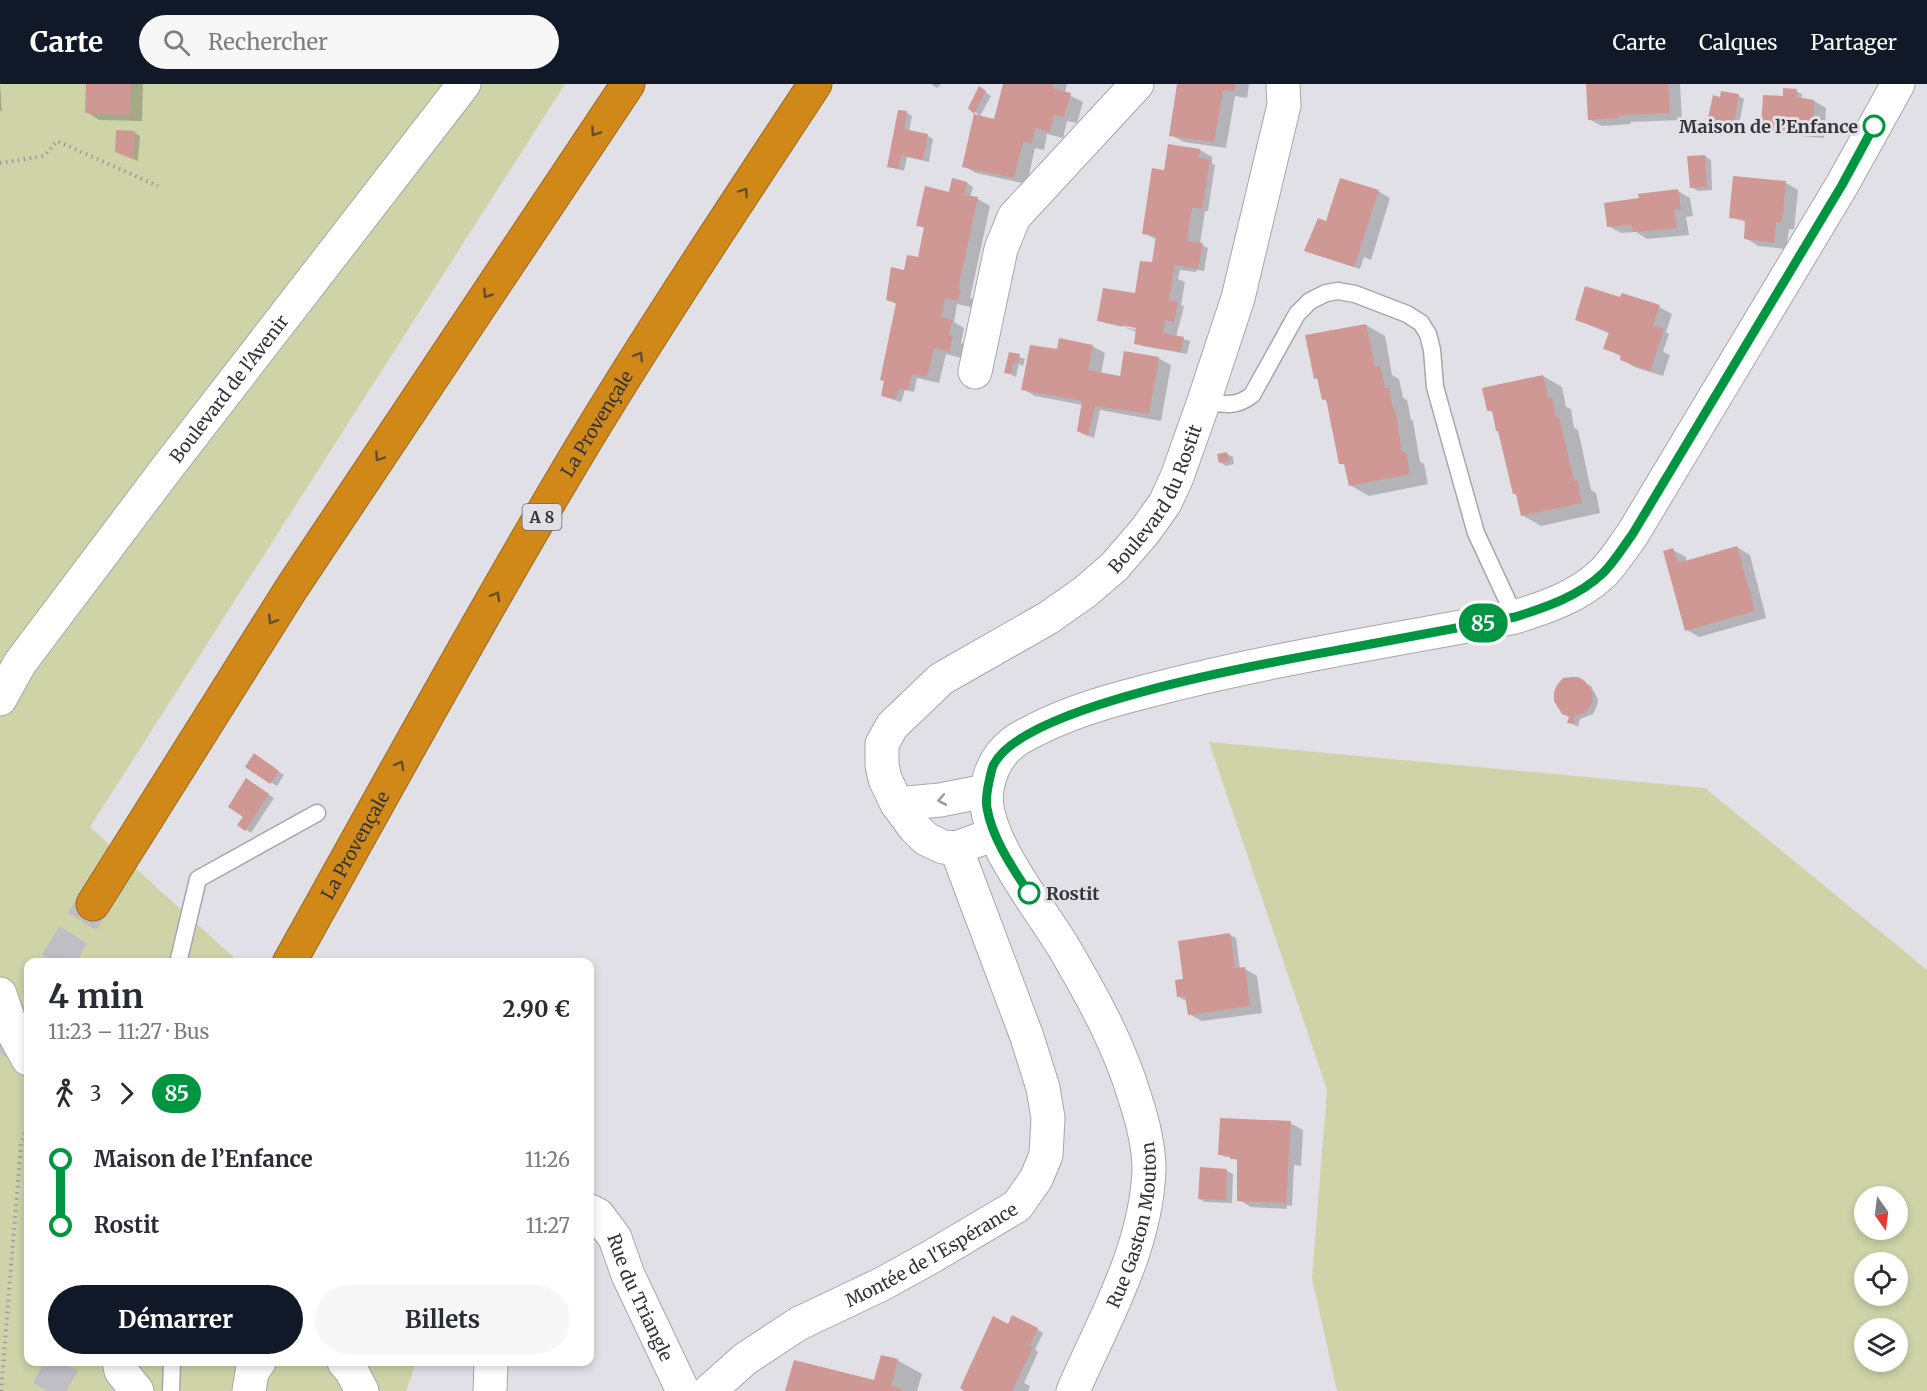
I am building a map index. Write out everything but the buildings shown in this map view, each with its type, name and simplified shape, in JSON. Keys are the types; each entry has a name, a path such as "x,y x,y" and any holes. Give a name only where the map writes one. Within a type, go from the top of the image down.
{"highway":[{"path":"93,904 291,588 628,84"},
{"name":"La Provençale","path":"292,958 581,448 709,244 815,84"}],"street":[{"name":"Boulevard de l'Avenir","path":"0,699 20,663 174,458 464,84"},
{"path":"975,372 1001,249 1014,217 1137,84"},
{"name":"Boulevard du Rostit","path":"956,848 943,847 926,839 897,804 885,779 882,744 892,726 941,679 1048,618 1085,592 1114,567 1145,531 1165,503 1177,477 1238,298 1284,105 1283,84"},
{"path":"897,804 940,800 986,791 994,763 1014,742 1048,724 1104,703 1168,685 1267,664 1515,617 1547,607 1574,594 1604,572 1632,535 1842,185 1898,84"},
{"name":"Rue Gaston Mouton","path":"986,791 986,806 995,834 1016,874 1054,931 1098,1007 1119,1049 1146,1131 1149,1168 1145,1210 1129,1264 1074,1391"},
{"path":"956,848 995,834"},
{"name":"Montée de l'Espérance","path":"709,1391 745,1359 798,1324 882,1284 1017,1206 1036,1179 1046,1155 1048,1118 1042,1088 1028,1037 956,848"},
{"path":"0,994 6,1028 24,1053"},
{"name":"Rue du Triangle","path":"594,1213 615,1238 628,1275 683,1391"},
{"path":"120,1366 121,1371 137,1391"},
{"path":"249,1391 252,1372 256,1366"},
{"path":"346,1366 362,1391"},
{"path":"490,1391 491,1366"}],"lane":[{"path":"1204,401 1231,405 1242,402 1252,395 1296,314 1310,300 1326,293 1338,291 1355,294 1407,314 1421,323 1428,334 1432,350 1435,387 1476,533 1515,617"},
{"path":"179,958 198,879 317,813"},
{"path":"171,1391 172,1366"}],"path":[{"path":"0,163 44,156 57,141 158,186"},
{"path":"1,1391 21,1143 24,1136"}],"green space":[{"path":"0,84 565,84 90,827 234,958 24,958 24,1366 415,1366 406,1391 0,1391"},
{"path":"1209,742 1705,788 1927,970 1927,1391 1337,1391 1312,1278 1327,1090"}],"tunnel":[{"path":"59,958 93,904"},
{"path":"0,1053 24,1014"},
{"path":"47,1391 62,1366"}],"bus line":[{"name":"85","path":"1029,893 995,834 986,806 986,791 994,763 1014,742 1048,724 1104,703 1168,685 1515,617 1547,607 1574,594 1604,572 1632,535 1842,185 1874,126"}],"place":[{"name":"Maison de l’Enfance","path":"1874,126"},
{"name":"Rostit","path":"1029,893"}]}
